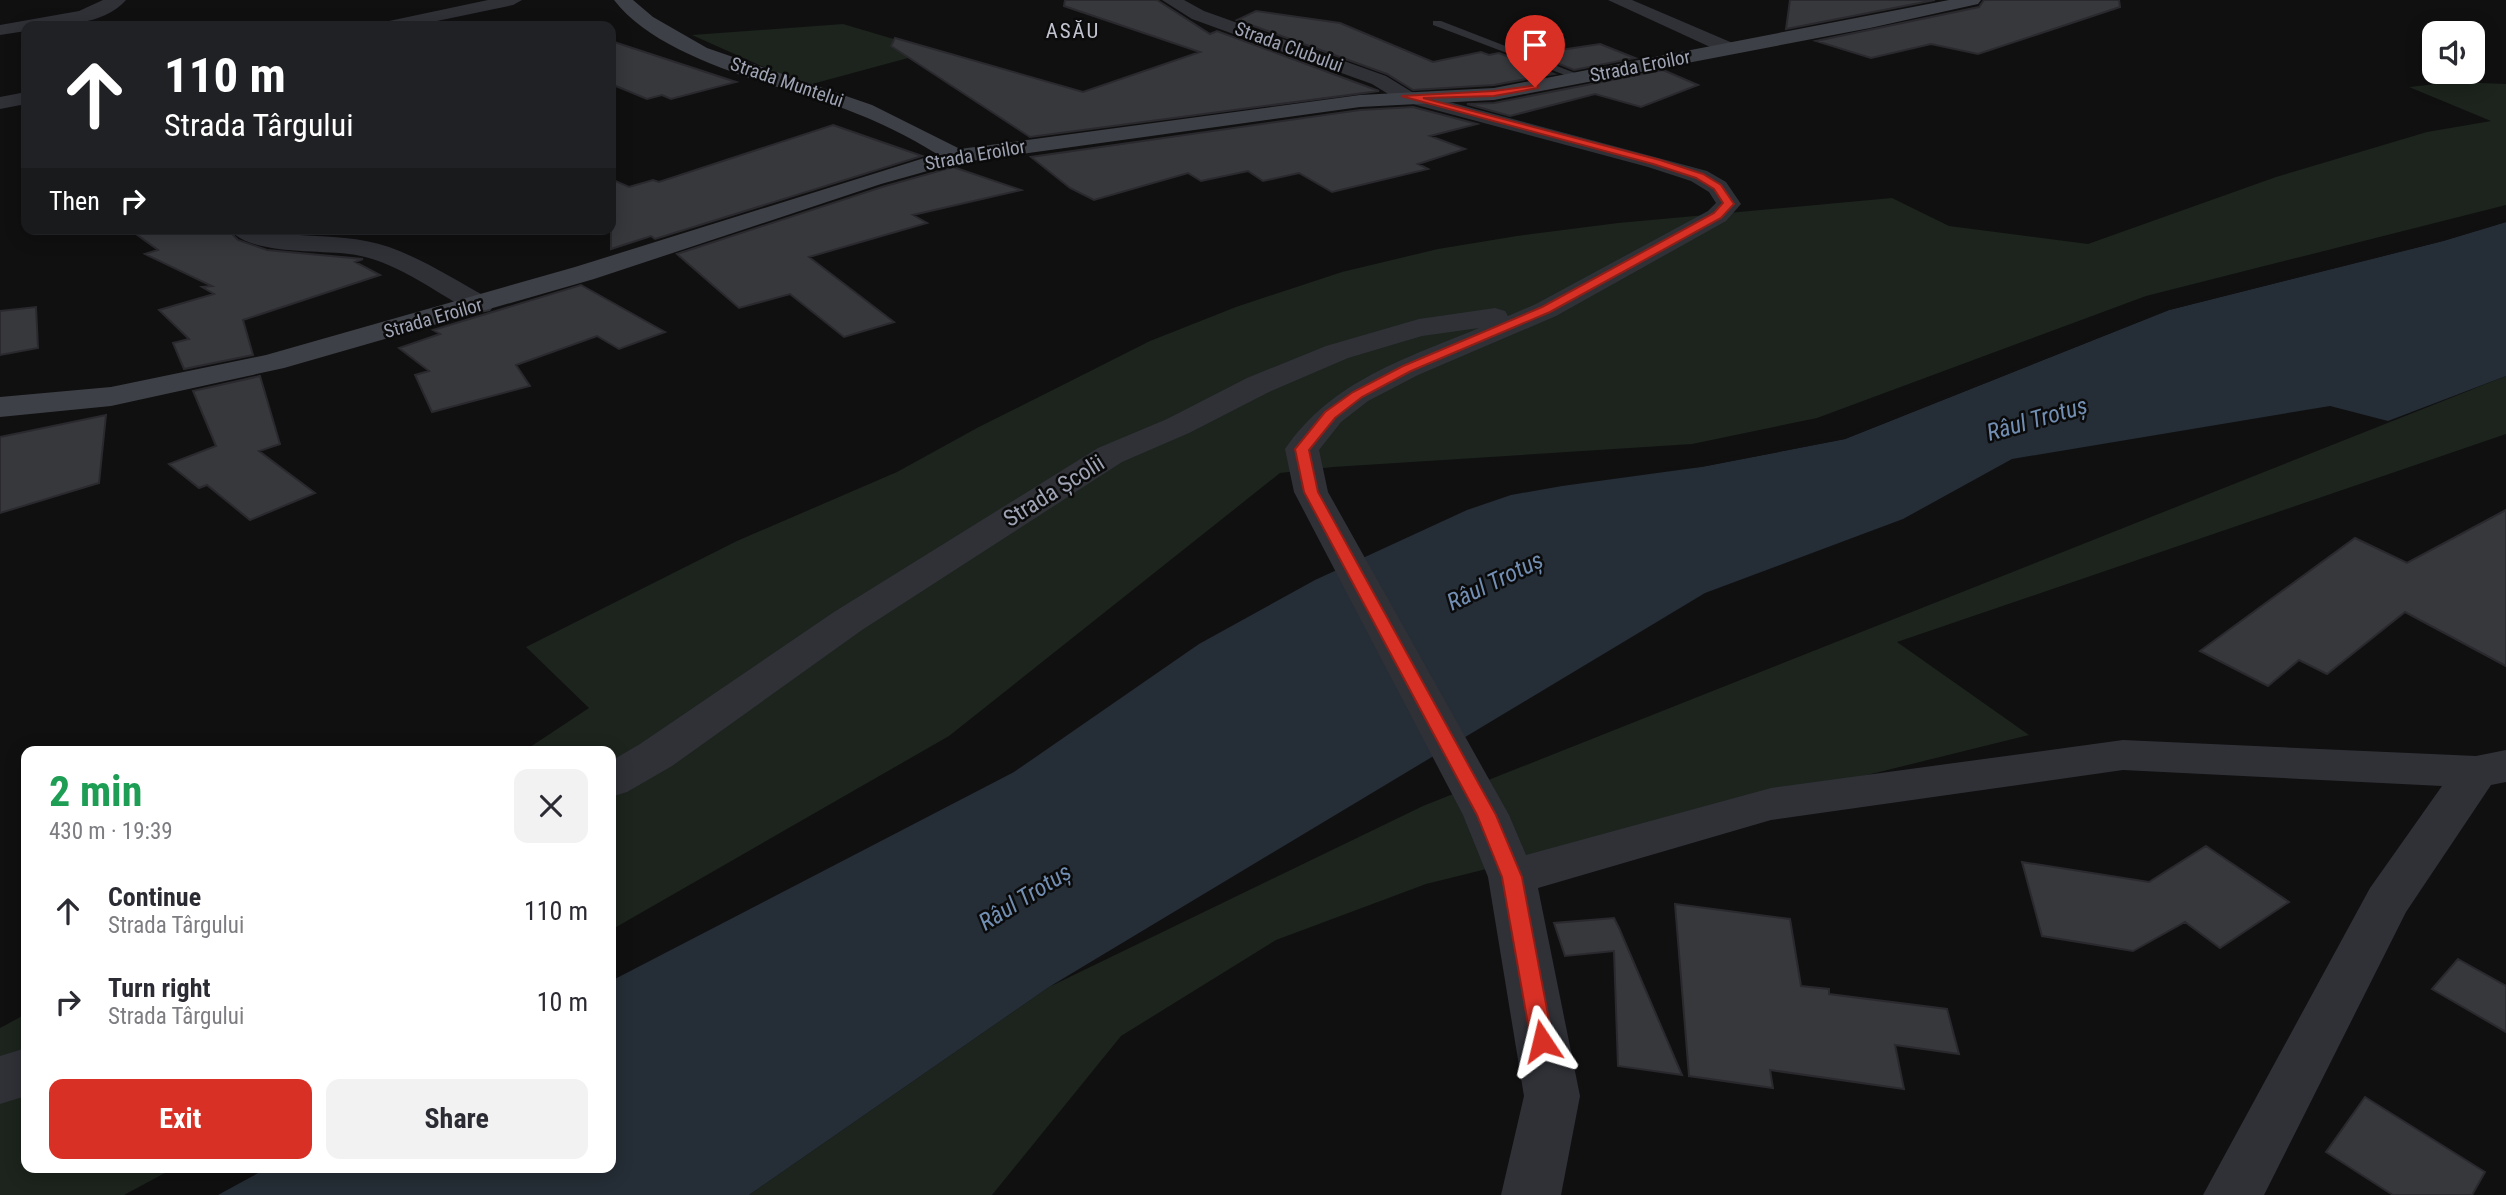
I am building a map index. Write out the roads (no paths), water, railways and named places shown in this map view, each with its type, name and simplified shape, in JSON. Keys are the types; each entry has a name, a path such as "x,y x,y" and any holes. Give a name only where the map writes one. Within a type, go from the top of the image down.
{"main road":[{"name":"Strada Muntelui","path":"623,0 643,19 687,43 767,76 887,118 956,156"},
{"name":"Strada Eroilor","path":"0,407 75,401 173,385 276,362 480,305 699,238 908,167 956,156 1405,96 1494,94 1902,16 1972,0"}],"street":[{"path":"53,21 83,16 117,0"},
{"path":"412,21 513,0"},
{"name":"Strada Clubului","path":"1171,0 1198,15 1379,80 1405,96 1656,162 1699,176 1718,187 1729,204 1717,216 1546,310"},
{"path":"1617,0 1728,48"},
{"path":"0,30 21,26"},
{"path":"0,103 21,99"},
{"path":"261,235 273,239 365,248 480,305"},
{"path":"1531,1195 1552,1096 1512,877 1486,815 1311,492 1302,449 1330,415 1357,394 1407,369 1546,310"},
{"name":"Strada Școlii","path":"616,778 656,755 848,621 1110,455 1178,426 1258,385 1337,352 1419,328 1546,310"},
{"path":"1512,877 1771,804 2123,755 2491,769"},
{"path":"2233,1195 2387,901 2491,769"},
{"path":"0,1080 21,1074"}],"lane":[{"path":"1437,23 1581,78"}],"water":[{"name":"Râul Trotuș","path":"2506,222 2506,376 2388,421 2330,406 2012,459 1903,519 1705,593 1049,987 749,1195 218,1195 258,1173 616,1173 616,978 1014,772 1199,644 1315,580 1467,510 1511,495 1701,467 1845,439 2169,310 2443,241"}],"district":[{"name":"ASĂU","path":"1073,31"}]}
